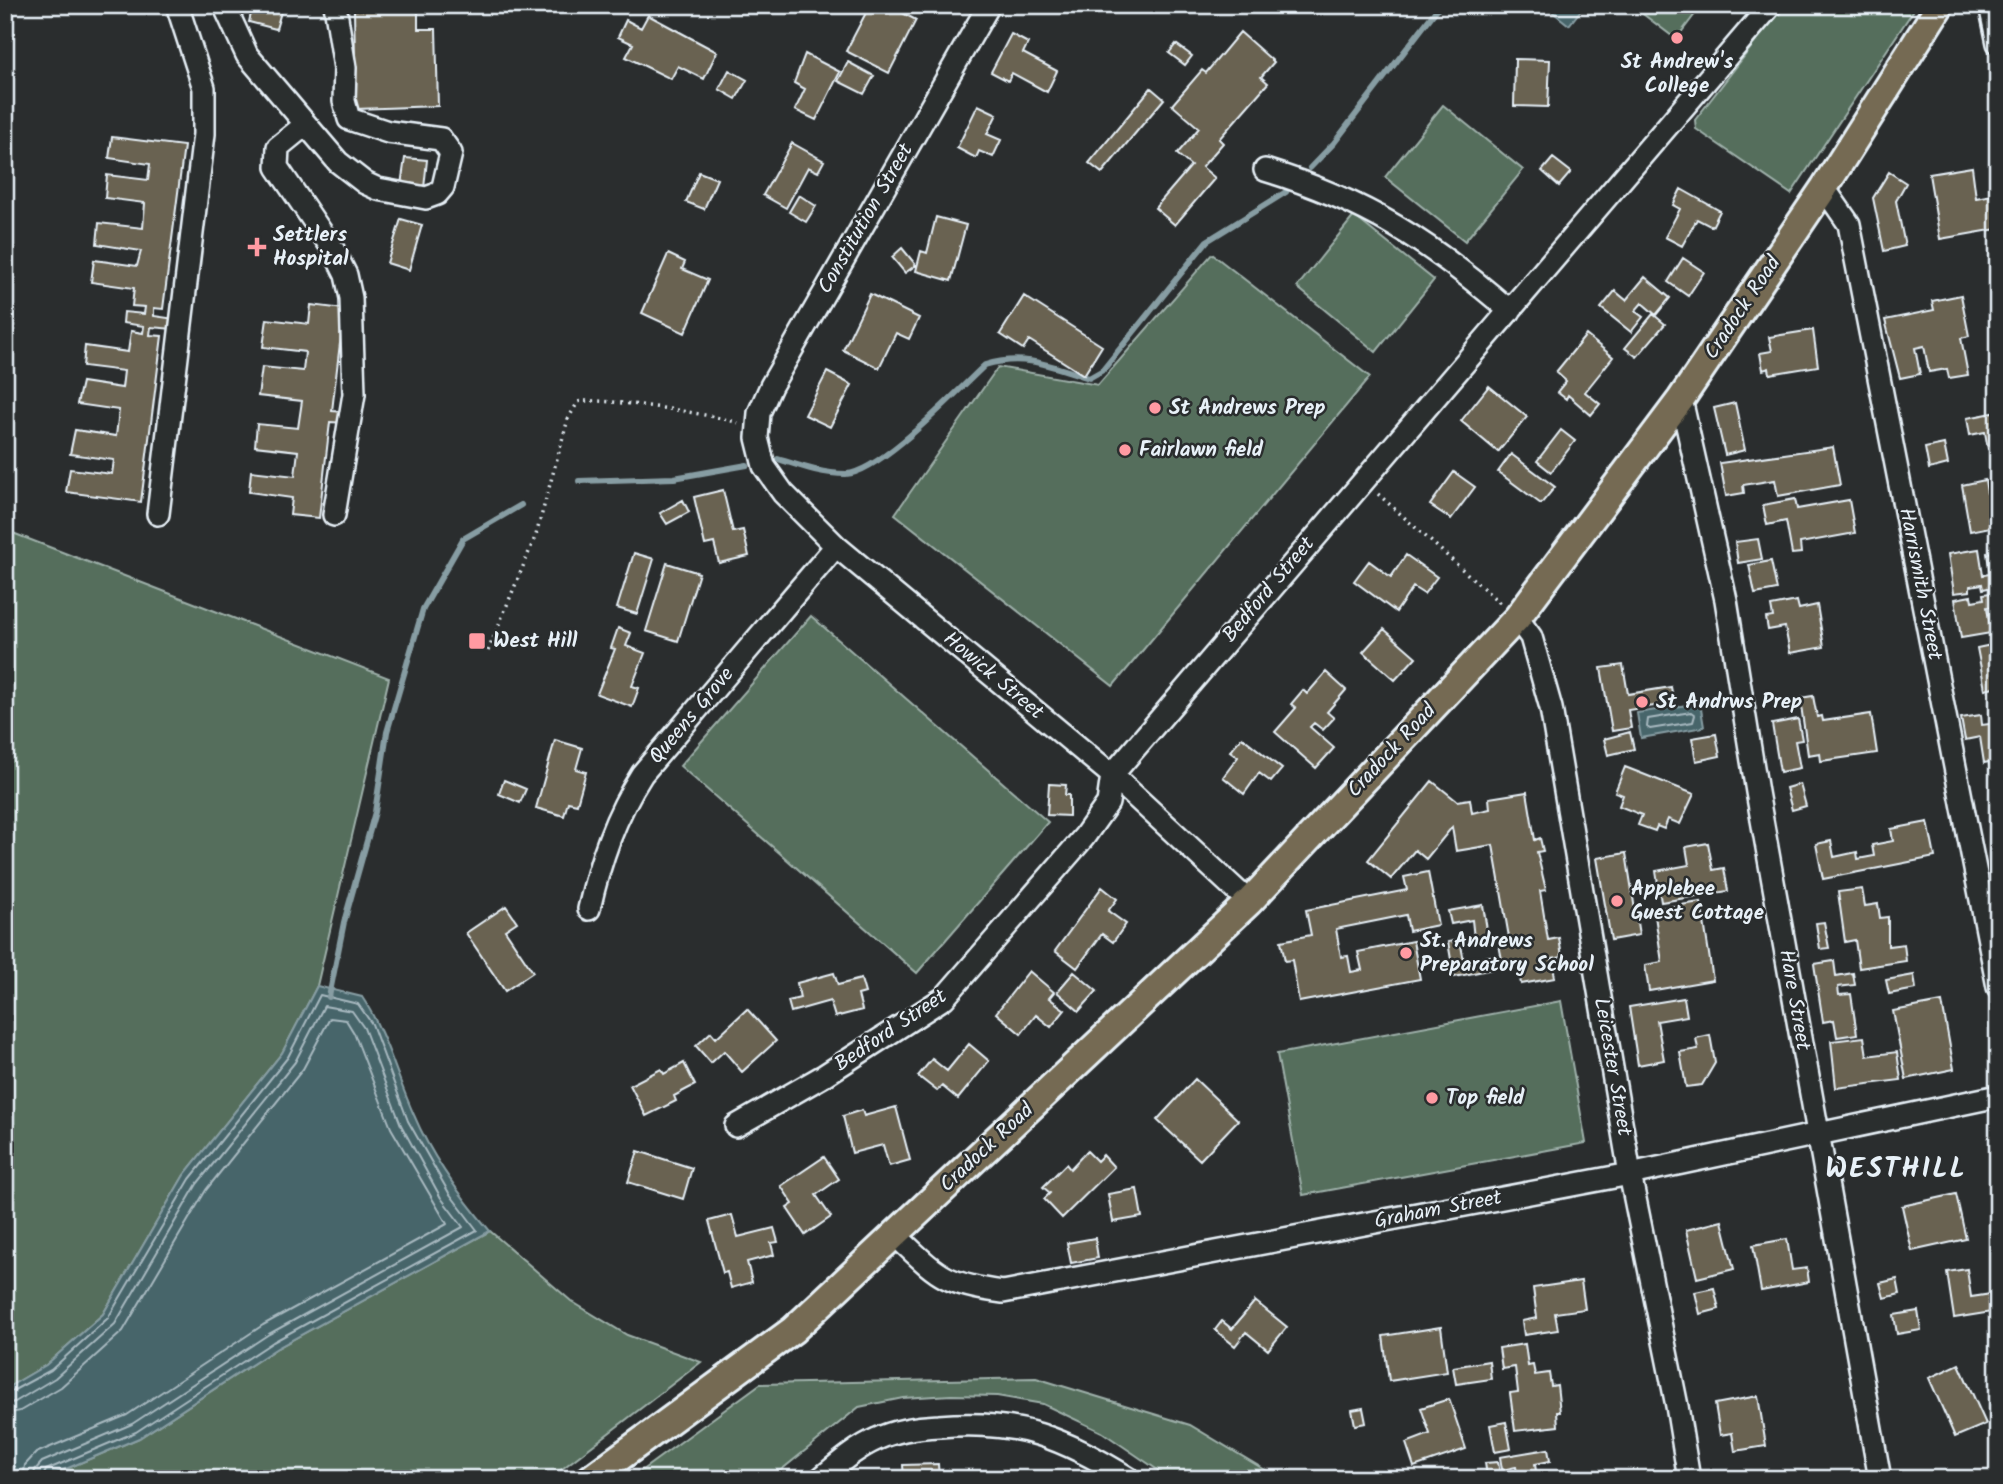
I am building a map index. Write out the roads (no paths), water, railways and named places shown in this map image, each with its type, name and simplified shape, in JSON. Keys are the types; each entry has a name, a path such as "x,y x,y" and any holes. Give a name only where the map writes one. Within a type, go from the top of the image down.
{"main road":[{"name":"Cradock Road","path":"590,1479 793,1330 1249,902 1517,618 1681,399 1824,188 1940,5"}],"street":[{"path":"158,514 204,134 204,88 177,5"},
{"path":"224,5 247,55 349,173 378,189 426,198 438,194 443,187 451,153 441,139 388,132 349,120 344,101 345,68 335,5"},
{"name":"Constitution Street","path":"756,434 771,386 789,352 989,5"},
{"name":"Bedford Street","path":"736,1126 825,1075 944,998 1084,837 1108,803 1112,775 1771,5"},
{"path":"1990,5 1998,43"},
{"path":"305,125 278,147 276,167 309,210 334,251 345,275 351,298 354,394 334,515"},
{"path":"1265,170 1320,188 1386,219 1458,266 1510,311"},
{"name":"Harrismith Street","path":"1824,188 1849,223 1998,987"},
{"name":"Hare Street","path":"1681,399 1726,600 1757,792 1880,1479"},
{"name":"Howick Street","path":"756,434 764,467 783,494 836,546 1112,775 1249,902"},
{"name":"Queens Grove","path":"589,909 598,867 622,806 642,774 836,546"},
{"name":"Leicester Street","path":"1517,618 1531,637 1551,708 1630,1174 1689,1479"},
{"name":"Graham Street","path":"894,1234 941,1278 971,1288 1003,1292 1630,1174 1998,1097"},
{"path":"820,1479 877,1439 911,1428 970,1423 1015,1426 1085,1452 1130,1479"}],"water":[{"path":"1575,5 1581,10 1569,25 1545,6"},
{"path":"1700,703 1704,727 1641,738 1637,713"},
{"path":"317,986 362,997 378,1025 429,1146 490,1231 277,1348 139,1438 42,1479 5,1479 5,1389 46,1365 103,1314 184,1175 282,1053"}],"waterway":[{"path":"1310,168 1334,143 1440,5"},
{"path":"778,459 828,473 846,474 861,470 898,446 985,365 1012,360 1037,362 1089,378 1103,370 1207,241 1286,192"},
{"path":"579,481 674,478 747,465"},
{"path":"329,997 344,922 375,812 387,732 423,609 463,539 521,505"}],"place":[{"name":"St Andrew's College","path":"1677,38"},
{"name":"Settlers Hospital","path":"257,247"},
{"name":"St Andrews Prep","path":"1155,408"},
{"name":"Fairlawn field","path":"1125,450"},
{"name":"West Hill","path":"477,641"},
{"name":"St Andrws Prep","path":"1642,702"},
{"name":"Applebee Guest Cottage","path":"1617,901"},
{"name":"St. Andrews Preparatory School","path":"1406,953"},
{"name":"Top field","path":"1432,1098"}],"district":[{"name":"WESTHILL","path":"1896,1169"}]}
